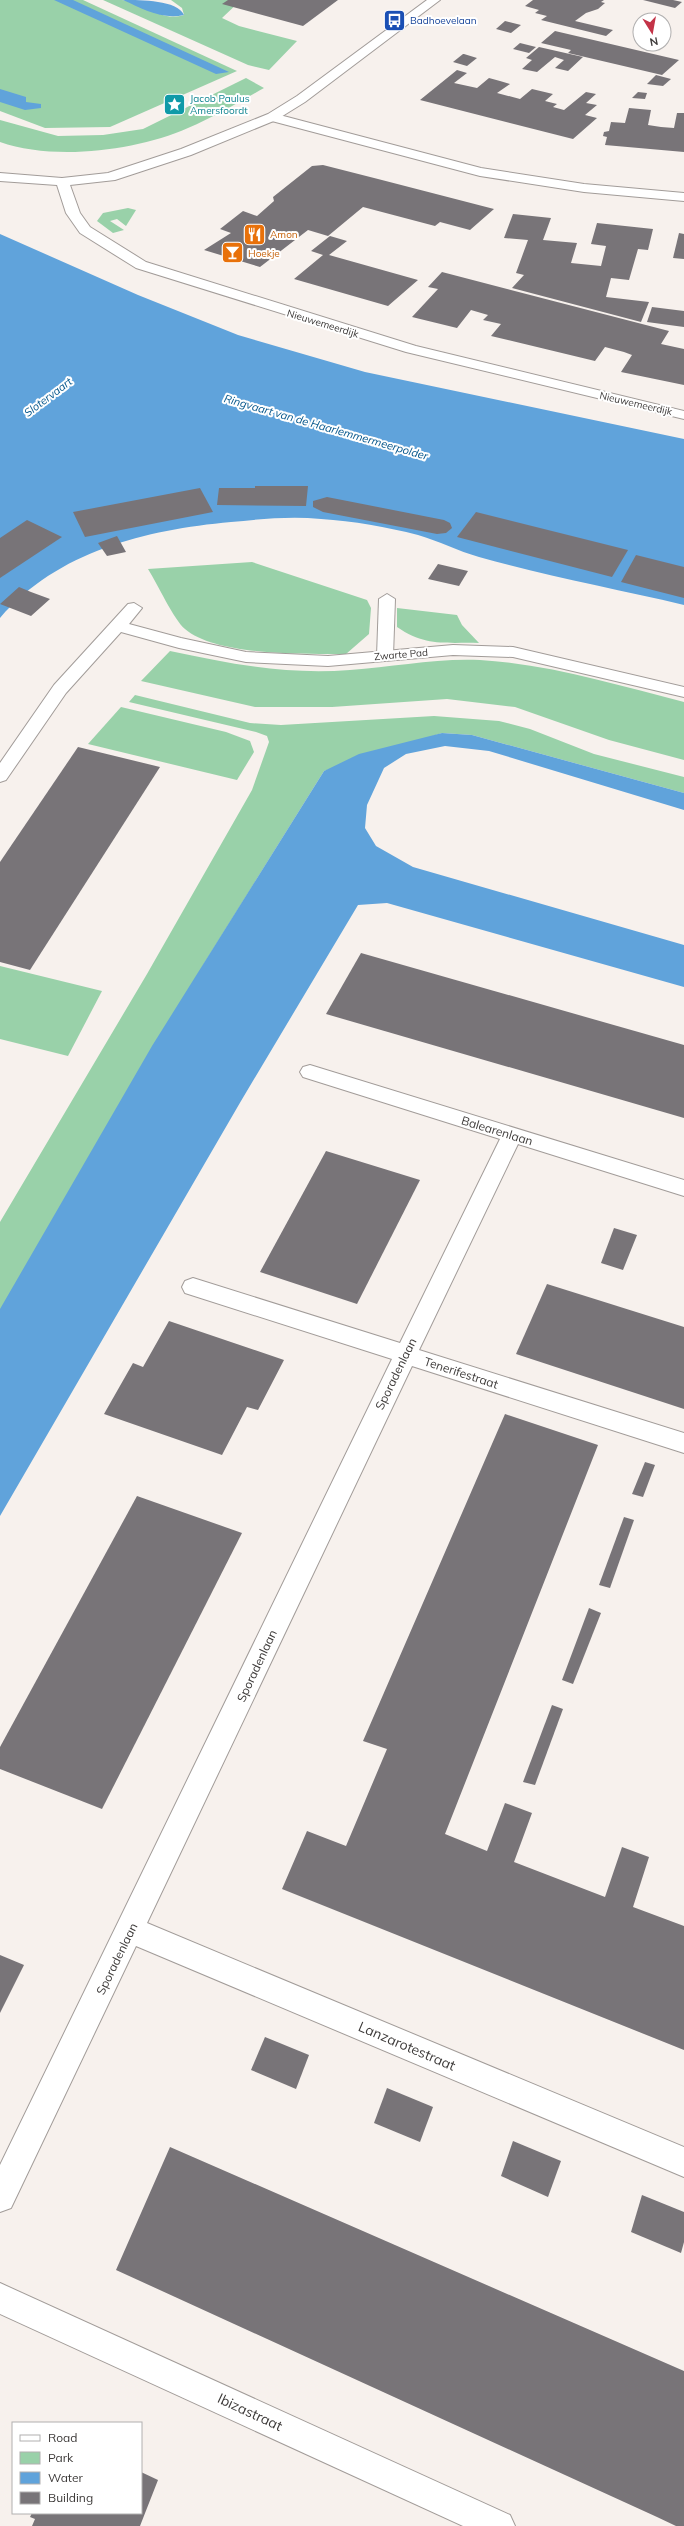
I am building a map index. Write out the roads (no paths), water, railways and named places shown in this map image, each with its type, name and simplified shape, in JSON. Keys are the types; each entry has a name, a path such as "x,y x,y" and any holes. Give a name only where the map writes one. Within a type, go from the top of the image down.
{"street":[{"path":"0,177 62,182 110,177 186,152 272,117 301,99 434,0"},
{"path":"272,117 480,172 584,188 684,197"},
{"name":"Nieuwemeerdijk","path":"62,182 73,213 85,230 141,265 412,349 684,415"},
{"path":"385,656 387,599"},
{"path":"0,776 60,689 134,608"},
{"name":"Zwarte Pad","path":"117,626 179,643 246,658 328,661 453,650 513,652 684,692"},
{"name":"Balearenlaan","path":"310,1072 684,1188"},
{"name":"Sporadenlaan","path":"0,2197 131,1930 405,1355 512,1135"},
{"name":"Tenerifestraat","path":"193,1287 684,1443"},
{"name":"Lanzarotestraat","path":"131,1930 684,2162"},
{"name":"Ibizastraat","path":"0,2298 499,2526"}],"water":[{"path":"54,0 73,0 229,72 216,74"},
{"path":"123,0 149,1 167,4 174,6 184,15 160,15"},
{"path":"0,89 26,97 26,102 41,104 41,108 25,110 0,102"},
{"path":"0,234 138,295 238,335 365,372 684,439 684,605 504,564 471,555 426,537 394,529 345,521 287,518 254,520 167,531 135,538 105,548 76,560 48,576 23,595 0,618"},
{"path":"442,733 472,735 684,793 684,810 489,751 445,746 406,754 384,768 367,805 365,828 376,846 413,867 684,945 684,987 387,903 358,905 241,1101 0,1516 0,1309 152,1046 324,771 359,754"}],"place":[{"name":"Badhoevelaan","path":"395,20"},
{"name":"Jacob Paulus Amersfoordt","path":"174,104"},
{"name":"Amon","path":"254,234"},
{"name":"Hoekje","path":"232,253"}],"water label":[{"name":"Slotervaart","path":"48,397"},
{"name":"Ringvaart van de Haarlemmermeerpolder","path":"326,427"}]}
